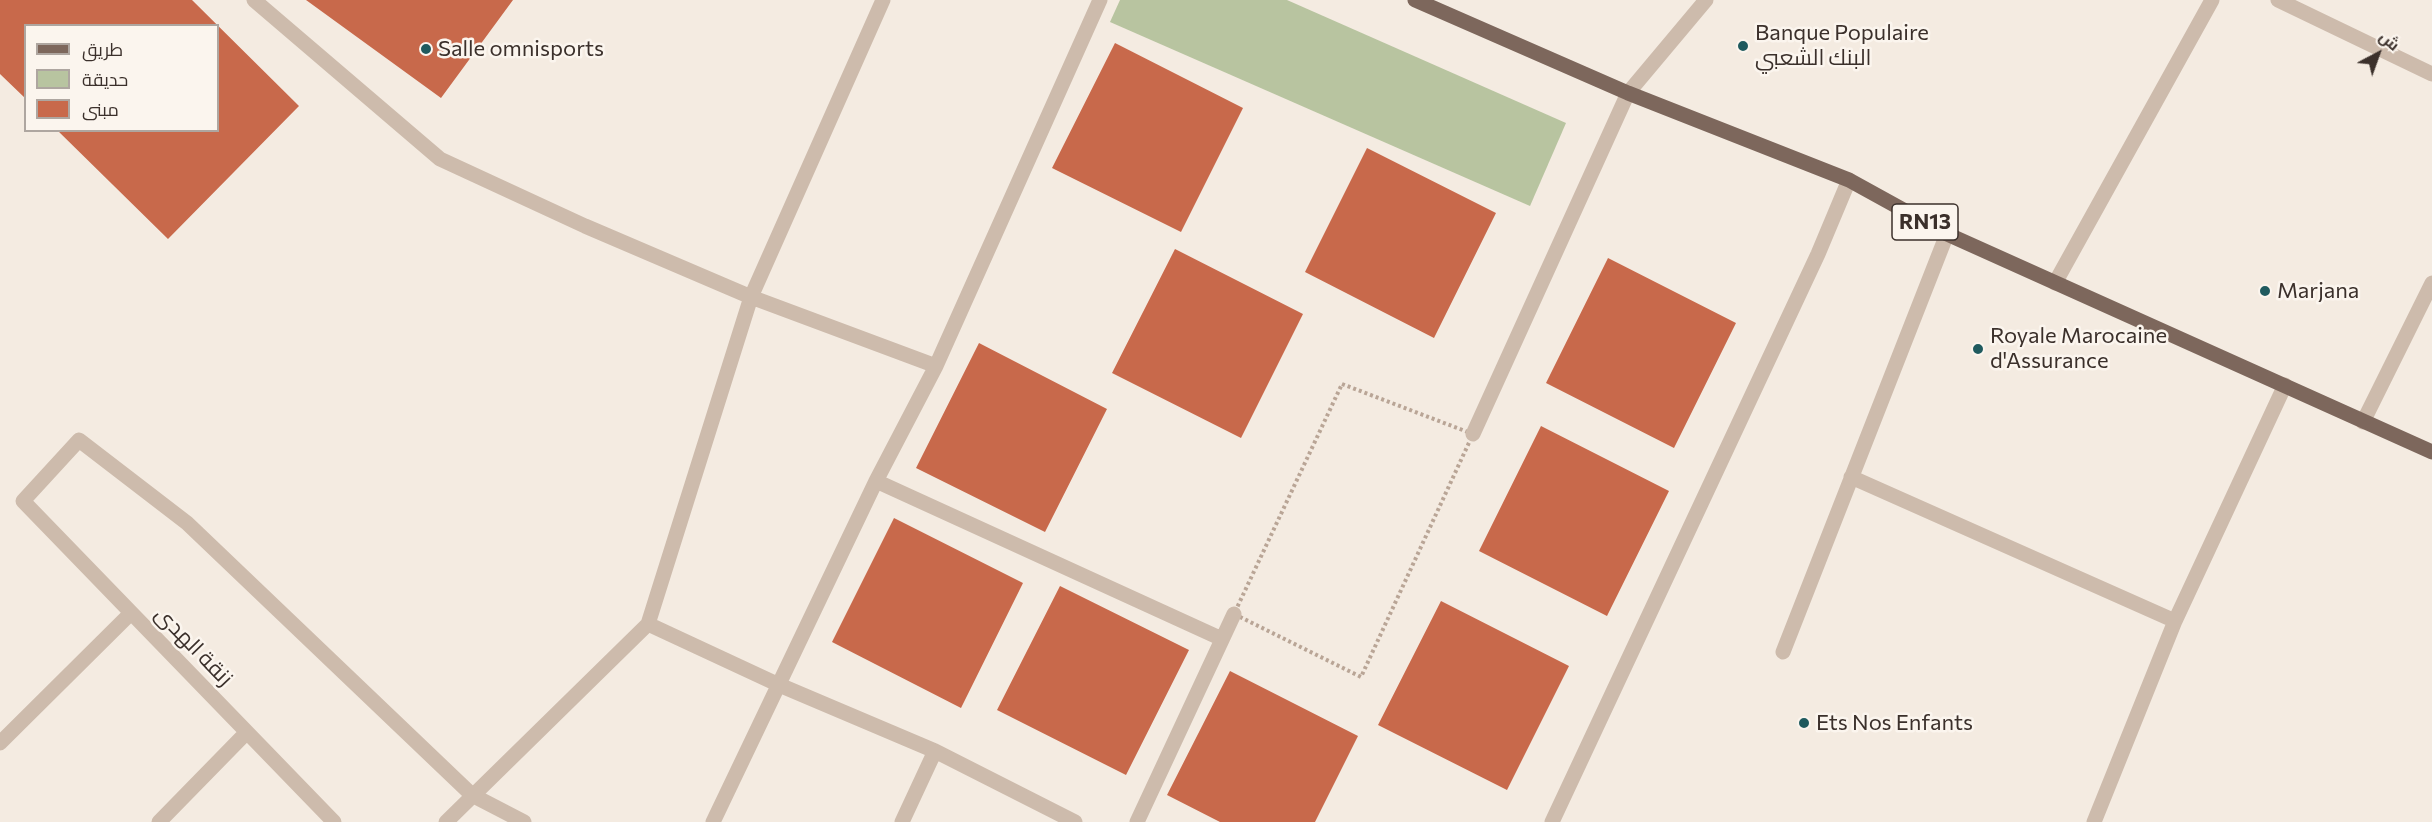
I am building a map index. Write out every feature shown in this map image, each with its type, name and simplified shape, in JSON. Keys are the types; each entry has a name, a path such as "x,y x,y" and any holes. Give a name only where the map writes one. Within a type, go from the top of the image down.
{"main road":[{"name":"RN13","path":"1415,0 1628,93 1849,180 1947,234 2432,452"}],"street":[{"path":"254,0 440,159 585,226 751,297 936,366"},
{"path":"446,822 648,624 751,297 883,0"},
{"path":"713,822 876,481 936,366 1100,0"},
{"path":"1473,434 1628,93 1706,0"},
{"path":"2055,283 2212,0"},
{"path":"2278,0 2432,74"},
{"path":"1552,822 1814,264 1849,180"},
{"path":"1783,652 1947,234"},
{"path":"2363,422 2432,283"},
{"path":"2094,822 2175,621 2285,385"},
{"name":"زنقة الهدى","path":"333,822 23,501 79,440 187,523 472,795"},
{"path":"1851,477 2175,621"},
{"path":"876,481 1222,639"},
{"path":"0,743 131,613"},
{"path":"1137,822 1234,614"},
{"path":"648,624 777,684 935,751 1075,822"},
{"path":"159,822 247,732"},
{"path":"902,822 935,751"},
{"path":"472,795 524,822"}],"path":[{"path":"1342,384 1473,434 1361,677 1234,614 1342,384"}],"green space":[{"path":"1120,0 1287,0 1566,123 1530,206 1110,22"}],"building":[{"path":"0,0 192,0 216,24 24,24 24,97 0,74"},
{"name":"Salle omnisports","path":"306,0 513,0 441,98"},
{"path":"219,27 299,106 168,239 59,132 219,132"},
{"path":"1115,43 1243,108 1181,232 1052,168"},
{"path":"1367,148 1496,213 1434,338 1305,272"},
{"path":"1175,249 1303,314 1241,438 1112,373"},
{"path":"1608,258 1736,323 1674,448 1546,383"},
{"path":"979,343 1107,409 1045,532 916,468"},
{"path":"1541,426 1669,491 1607,616 1479,551"},
{"path":"894,518 1023,583 961,708 832,642"},
{"path":"1060,586 1189,650 1126,775 997,710"},
{"path":"1441,601 1569,666 1507,790 1378,725"},
{"path":"1230,671 1358,736 1315,822 1220,822 1167,795"}],"place":[{"name":"Banque Populaire البنك الشعبي","path":"1743,46"},
{"name":"Salle omnisports","path":"426,49"},
{"name":"Marjana","path":"2265,291"},
{"name":"Royale Marocaine d'Assurance","path":"1978,349"},
{"name":"Ets Nos Enfants","path":"1804,723"}]}
